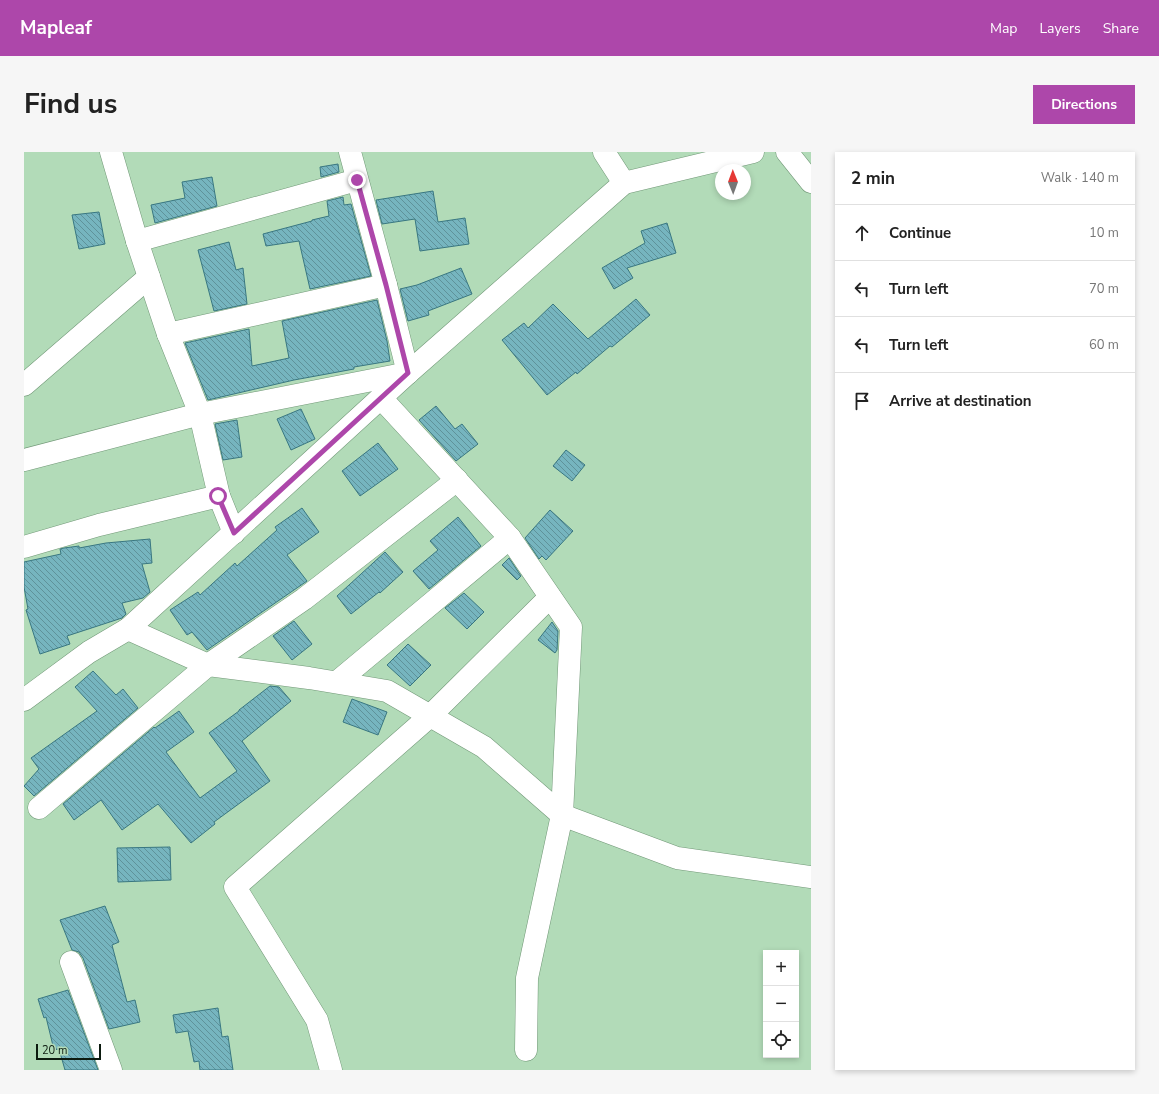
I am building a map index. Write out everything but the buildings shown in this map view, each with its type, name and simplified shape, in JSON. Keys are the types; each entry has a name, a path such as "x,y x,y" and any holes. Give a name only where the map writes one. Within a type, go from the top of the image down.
{"street":[{"path":"111,152 137,241 168,334 200,414 218,496 234,533"},
{"path":"350,152 408,373"},
{"path":"604,152 624,183"},
{"path":"25,697 90,652 128,629 408,373 624,183 753,152"},
{"path":"787,152 811,182"},
{"path":"137,241 357,180"},
{"path":"24,385 149,277"},
{"path":"168,334 386,285"},
{"path":"24,460 200,414 408,373"},
{"path":"381,398 510,538 571,628 562,815 527,978 526,1050"},
{"path":"39,808 208,665 304,599 457,480"},
{"path":"24,547 99,525 218,496"},
{"path":"337,682 510,538"},
{"path":"331,1070 317,1020 235,887 430,716 550,597"},
{"path":"128,629 208,665 337,682 387,691 484,747 562,815 677,858 811,877"},
{"path":"71,962 111,1070"}],"route":[{"path":"218,496 234,533 408,373 386,285 357,180"}]}
